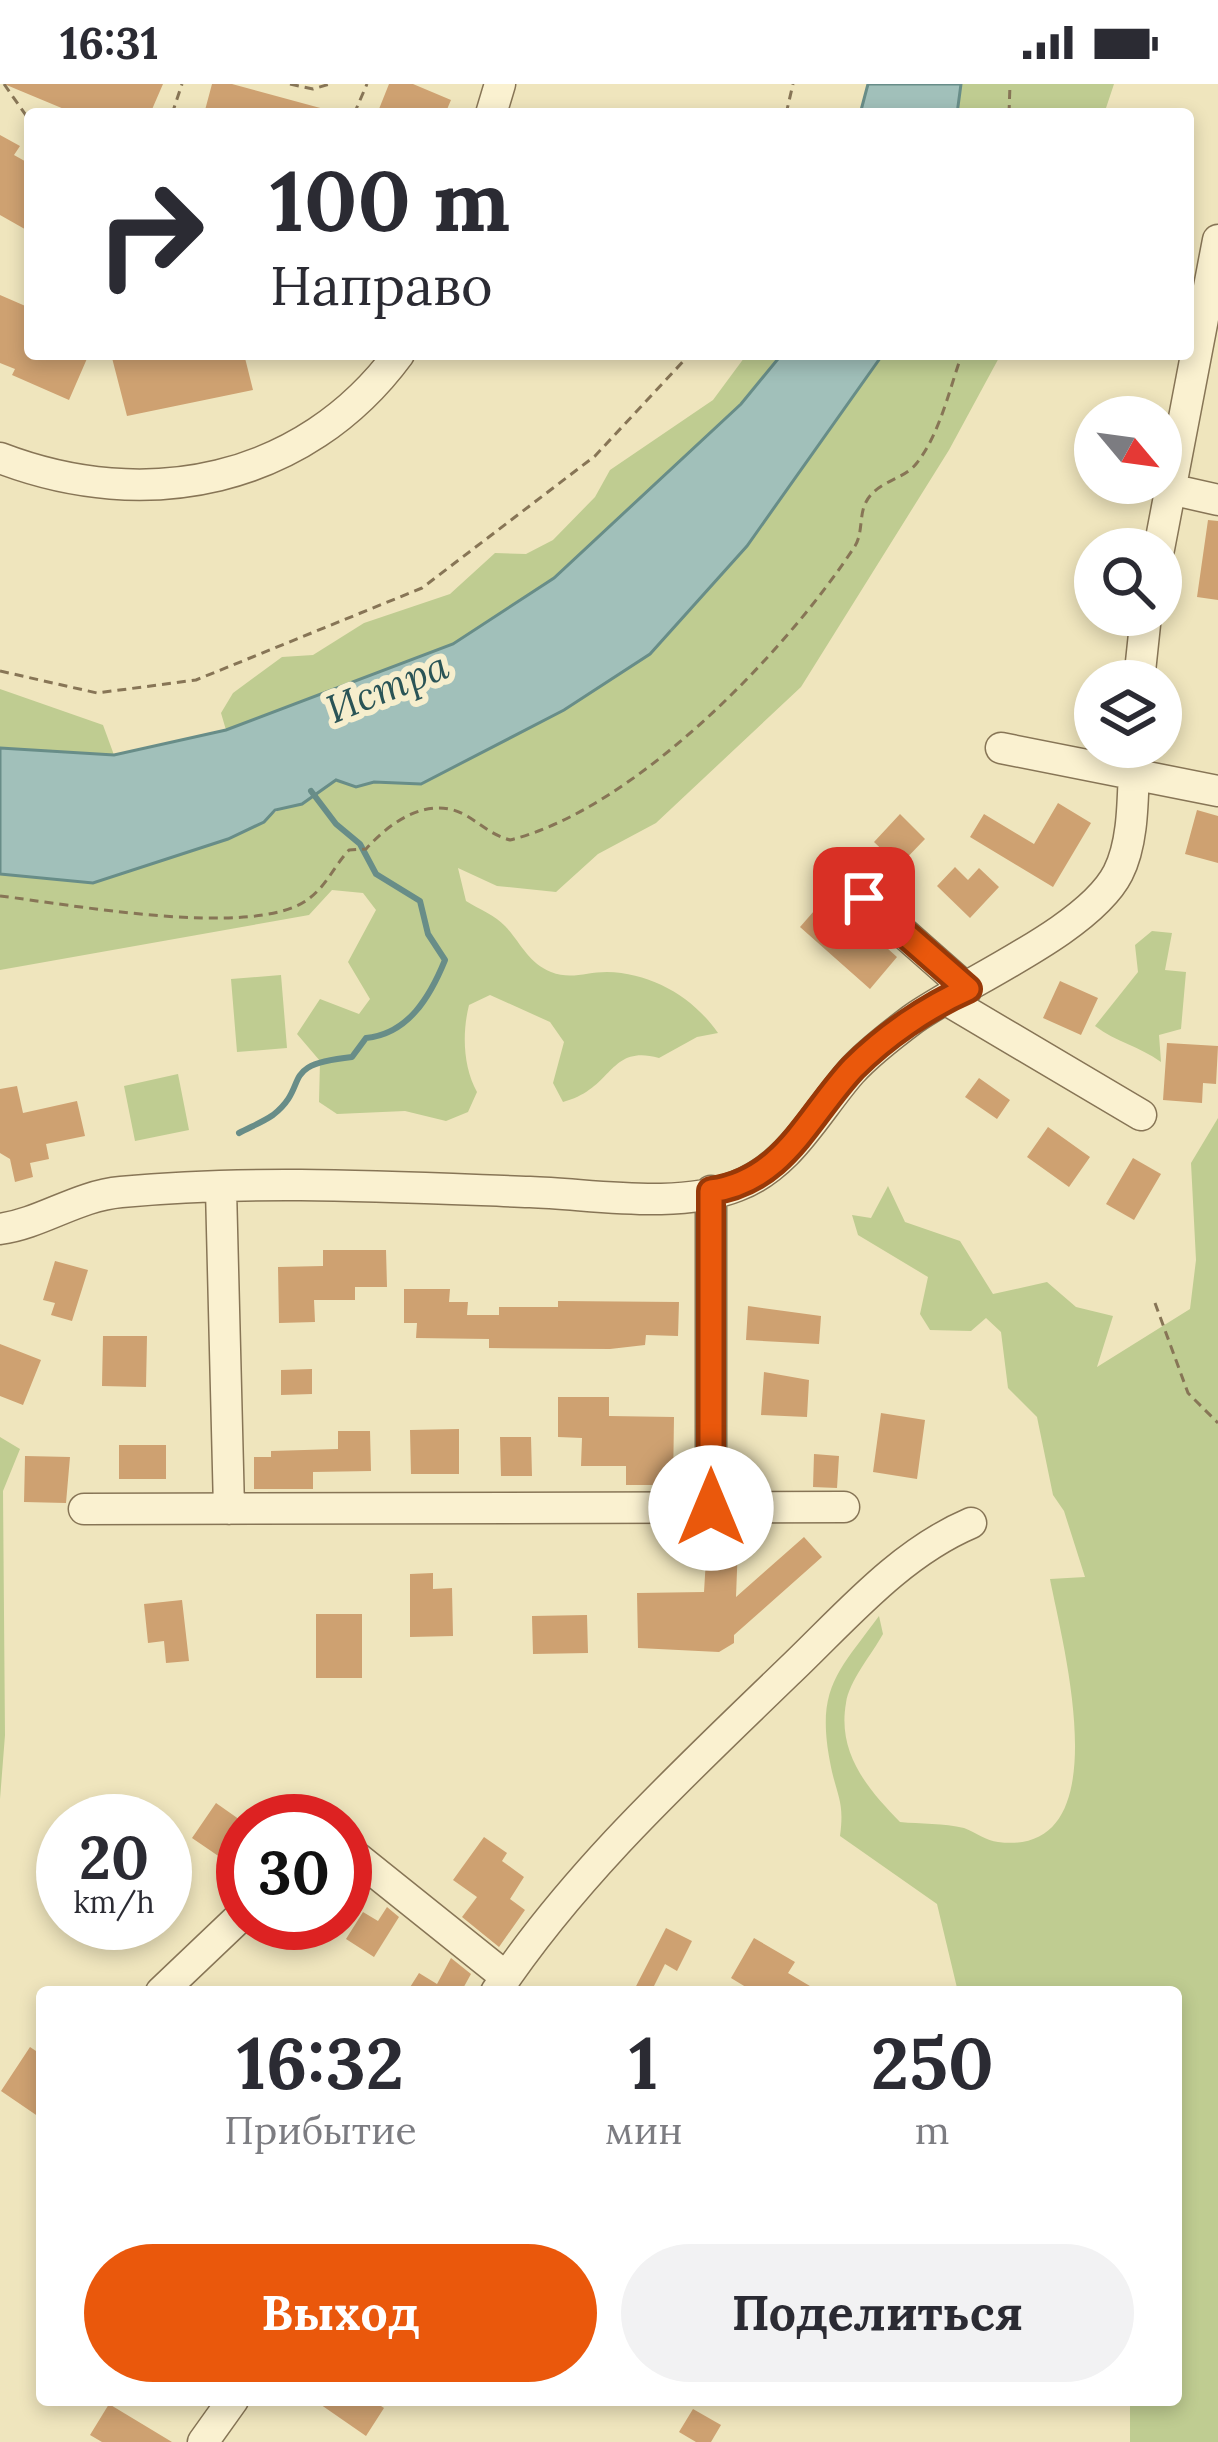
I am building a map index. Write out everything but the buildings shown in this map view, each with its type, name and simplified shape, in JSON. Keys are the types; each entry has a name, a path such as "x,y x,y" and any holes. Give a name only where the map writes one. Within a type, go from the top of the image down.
{"street":[{"path":"1194,345 1218,240"},
{"path":"0,458 53,478 94,486 168,484 237,470 293,451 369,395 395,360"},
{"path":"1182,421 1192,360"},
{"path":"1182,492 1218,500"},
{"path":"1001,748 1074,754"},
{"path":"0,1228 20,1226 62,1205 118,1192 221,1189 673,1197 735,1188 772,1168 853,1069 1100,899 1120,871 1127,844 1133,768"},
{"path":"1158,768 1218,791"},
{"path":"864,898 956,994 1142,1115"},
{"path":"221,1189 229,1509"},
{"path":"711,1191 711,1508"},
{"path":"83,1509 844,1508"},
{"path":"372,1872 501,1984 641,1815 886,1578 938,1538 971,1523"},
{"path":"167,1986 216,1940"},
{"path":"203,2442 228,2406"}],"path":[{"path":"4,84 24,112"},
{"path":"290,84 313,89 330,84"},
{"path":"0,671 97,693 196,680 422,588 595,456 684,360"},
{"path":"0,896 202,918 270,915 305,903 349,850 366,849 385,829 431,806 447,806 509,840 661,763 806,610 859,541 865,502 887,481 913,470 930,443 960,360"},
{"path":"1155,1304 1189,1393 1218,1424"}],"green space":[{"path":"961,84 1114,84 1106,108 958,108"},
{"path":"743,360 778,360 741,404 554,578 453,644 226,730 221,713 233,693 282,657 313,655 364,623 450,594 495,553 526,554 553,540 595,497 610,470 713,400"},
{"path":"879,360 998,360 949,450 801,687 656,823 598,854 556,892 497,886 458,868 466,901 501,922 543,968 565,975 624,973 655,982 684,998 718,1033 697,1037 659,1058 630,1057 592,1088 563,1102 553,1083 564,1042 550,1022 490,995 469,1005 466,1061 477,1092 468,1112 446,1121 405,1111 337,1114 319,1102 320,1061 297,1034 320,999 359,1014 370,999 348,962 376,910 363,893 332,890 309,915 0,970 0,874 33,878 101,874 168,859 263,822 336,780 356,787 374,782 421,784 564,710 650,654 747,546"},
{"path":"0,689 103,725 114,755 0,748"},
{"path":"1152,931 1172,933 1165,970 1186,972 1181,1029 1159,1035 1161,1062 1095,1026 1138,972 1135,945"},
{"path":"281,975 287,1048 237,1052 231,979"},
{"path":"178,1074 189,1130 135,1141 124,1086"},
{"path":"1218,1118 1218,2442 1130,2442 1130,2406 1182,2406 1182,1986 957,1986 937,1904 840,1836 841,1805 830,1762 826,1716 834,1682 879,1616 883,1634 852,1686 844,1721 858,1769 900,1822 956,1826 998,1842 1036,1838 1060,1817 1072,1783 1072,1695 1050,1579 1085,1577 1064,1511 1053,1495 1037,1417 1008,1388 1001,1332 986,1318 971,1331 930,1330 920,1314 928,1277 858,1235 852,1215 871,1218 888,1186 905,1222 960,1241 993,1294 1047,1282 1076,1307 1113,1316 1097,1367 1190,1309 1196,1260 1191,1163"},
{"path":"0,1437 20,1449 3,1491 5,1735 0,1799"}],"water":[{"path":"868,84 961,84 958,108 862,108"},
{"name":"Истра","path":"777,360 879,360 747,546 650,654 564,710 421,784 374,782 356,787 336,780 302,804 275,810 264,822 228,839 93,883 0,874 0,748 114,755 226,730 453,644 554,578 741,404"}],"waterway":[{"path":"239,1133 273,1115 304,1071 352,1057 366,1038 405,1021 424,1000 445,960 428,934 420,901 376,874 360,844 336,824 311,791"}],"route":[{"path":"711,1508 711,1191 735,1188 772,1168 853,1069 913,1019 968,989 864,898"}]}
